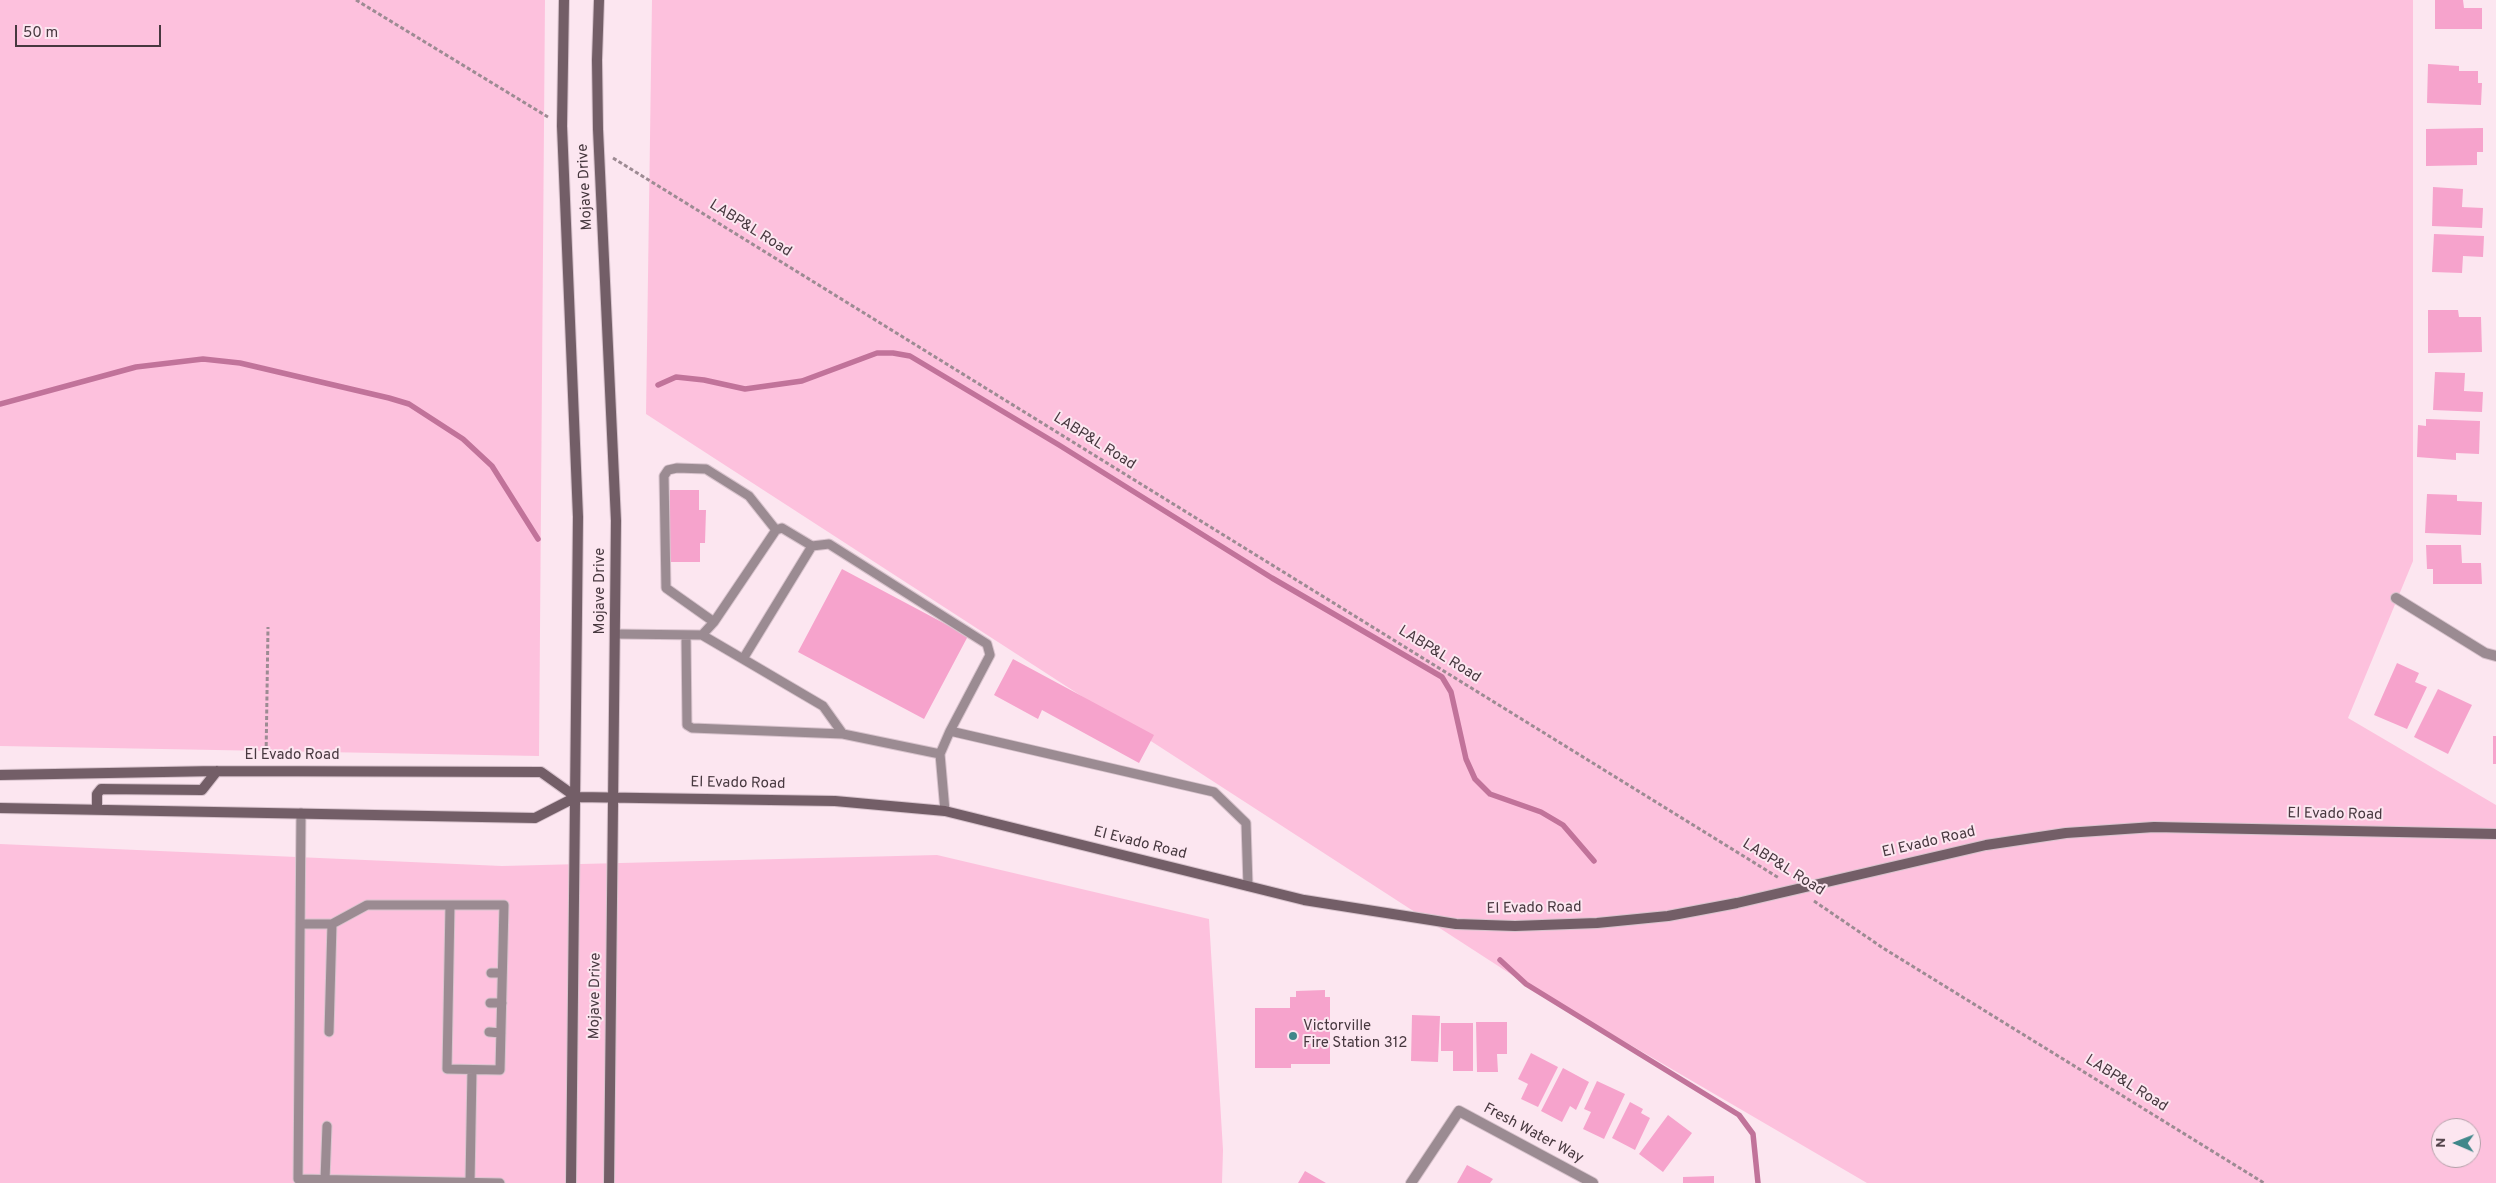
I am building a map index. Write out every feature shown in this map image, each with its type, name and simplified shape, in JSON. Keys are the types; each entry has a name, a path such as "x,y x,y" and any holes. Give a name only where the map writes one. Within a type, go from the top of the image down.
{"main road":[{"name":"Mojave Drive","path":"564,0 562,126 578,516 571,1183"},
{"name":"Mojave Drive","path":"599,0 597,60 599,150 616,521 609,1183"},
{"name":"El Evado Road","path":"0,775 217,771 541,772 576,797"},
{"path":"97,809 97,794 102,789 202,790 217,771"},
{"name":"El Evado Road","path":"0,808 535,818 576,797 835,801 945,811 1304,900 1388,915 1456,924 1516,926 1597,923 1668,916 1797,889 1986,845 2066,832 2154,826 2496,834"}],"street":[{"path":"2396,598 2485,654 2496,656"},
{"name":"Fresh Water Way","path":"1412,1183 1459,1111 1593,1183"}],"lane":[{"path":"714,622 666,588 664,476 668,470 676,468 706,469 749,496 776,530"},
{"path":"702,636 714,622 776,530 782,528 812,546 829,544 987,644 990,655 940,754 945,811"},
{"path":"743,660 812,546"},
{"path":"615,634 702,636 823,706 843,734"},
{"path":"686,635 687,725 692,728 843,734 940,754"},
{"path":"950,731 1214,792 1246,823 1248,886"},
{"path":"301,813 298,1180 500,1183"},
{"path":"300,924 332,924 367,905 450,905 504,905 500,1070 447,1069 452,1032 454,974 450,905"},
{"path":"329,1032 332,924"},
{"path":"491,974 502,973"},
{"path":"490,1003 502,1003"},
{"path":"489,1032 501,1032"},
{"path":"470,1182 472,1070"},
{"path":"325,1180 327,1126"}],"path":[{"path":"356,0 562,126"},
{"name":"LABP&L Road","path":"599,150 1797,889 1883,948 2264,1183"},
{"path":"266,771 268,627"}],"shaded area":[{"path":"0,0 545,0 539,756 0,746"},
{"path":"652,0 2413,0 2413,561 2348,718 2496,805 2496,1183 1867,1183 1526,984 646,414"},
{"path":"0,844 502,866 937,855 1209,919 1223,1150 1222,1183 0,1183"}],"building":[{"path":"2435,0 2463,0 2464,8 2482,8 2482,29 2435,29"},
{"path":"2428,64 2459,66 2459,71 2478,71 2478,83 2482,83 2481,105 2427,103"},
{"path":"2483,128 2483,152 2477,152 2477,165 2426,166 2426,129"},
{"path":"2433,187 2463,189 2462,207 2483,208 2482,228 2432,226"},
{"path":"2434,234 2484,236 2483,257 2463,256 2462,273 2432,272"},
{"path":"2428,310 2458,310 2459,317 2481,317 2482,352 2428,353"},
{"path":"2435,372 2465,373 2464,391 2483,392 2482,412 2433,410"},
{"path":"2426,419 2480,421 2479,454 2456,453 2456,460 2417,457 2418,425 2426,426"},
{"path":"670,490 699,490 699,510 706,510 705,543 700,543 700,562 669,562"},
{"path":"2427,494 2457,495 2457,501 2482,502 2481,535 2425,533"},
{"path":"2426,545 2461,545 2462,563 2481,563 2482,584 2433,584 2433,569 2427,569"},
{"path":"842,569 968,636 924,719 798,652"},
{"path":"1013,659 1154,735 1139,763 1042,710 1038,719 994,695"},
{"path":"2397,663 2419,673 2415,682 2427,687 2407,729 2374,715"},
{"path":"2438,689 2472,705 2448,754 2414,737"},
{"path":"2493,736 2496,736 2496,764 2493,764"},
{"name":"Victorville Fire Station 312","path":"1325,990 1325,997 1330,997 1330,1064 1291,1064 1291,1068 1255,1068 1255,1008 1290,1008 1290,997 1296,997 1296,991"},
{"path":"1412,1015 1440,1016 1438,1062 1411,1061"},
{"path":"1476,1022 1507,1022 1507,1054 1497,1054 1498,1072 1477,1072"},
{"path":"1441,1023 1473,1023 1473,1071 1453,1071 1453,1051 1441,1051"},
{"path":"1531,1053 1558,1067 1538,1107 1521,1099 1528,1084 1518,1079"},
{"path":"1563,1068 1589,1082 1576,1110 1570,1106 1562,1122 1541,1111"},
{"path":"1597,1081 1625,1094 1604,1139 1583,1129 1591,1112 1584,1109"},
{"path":"1630,1102 1643,1109 1641,1113 1650,1118 1635,1150 1612,1138"},
{"path":"1668,1115 1692,1133 1663,1172 1639,1154"},
{"path":"1467,1165 1493,1179 1490,1183 1457,1183"},
{"path":"1305,1171 1326,1183 1298,1183"},
{"path":"1714,1176 1714,1183 1683,1183 1683,1177"}],"waterway":[{"path":"658,385 676,377 704,380 745,389 802,381 877,353 910,356 1059,445 1272,578 1442,677 1451,692 1466,759 1475,779 1490,794 1541,812 1563,825 1594,861"},
{"path":"0,404 136,367 203,359 240,363 389,398 409,404 463,439 492,466 538,539"},
{"path":"1500,960 1526,984 1739,1115 1753,1134 1758,1183"}],"place":[{"name":"Victorville Fire Station 312","path":"1293,1036"}]}
